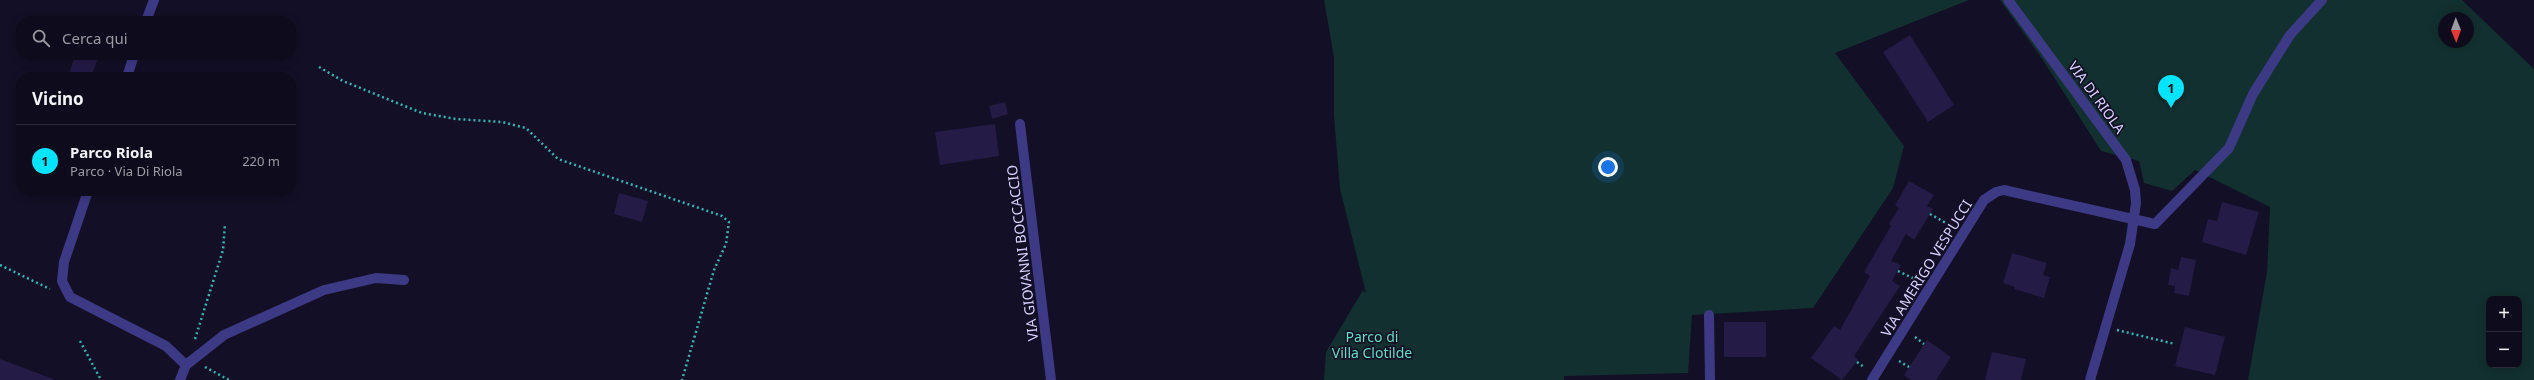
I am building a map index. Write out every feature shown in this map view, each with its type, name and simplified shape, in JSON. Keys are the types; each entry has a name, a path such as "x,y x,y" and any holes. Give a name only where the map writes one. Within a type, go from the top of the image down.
{"street":[{"path":"148,16 154,0"},
{"name":"VIA DI RIOLA","path":"2008,0 2126,160 2135,190 2134,220 2130,244 2090,380"},
{"name":"VIA AMERIGO VESPUCCI","path":"1872,380 1984,200 1996,192 2004,190 2155,224 2229,148 2253,94 2290,35 2322,0"},
{"path":"129,72 132,60"},
{"name":"VIA GIOVANNI BOCCACCIO","path":"1020,124 1051,380"},
{"path":"86,196 64,262 62,281 70,297 166,346 186,365"},
{"path":"180,380 186,365 224,335 324,290 376,278 404,280"},
{"path":"1709,315 1710,380"}],"path":[{"path":"319,67 343,81 422,113 456,119 502,122 526,128 558,159 722,216 730,222 726,244 714,270 682,380"},
{"path":"1930,214 1955,228"},
{"path":"225,224 223,250 186,365 201,365 230,380"},
{"path":"0,265 70,297"},
{"path":"1898,271 1922,283"},
{"path":"2114,329 2175,344"},
{"path":"1912,336 1924,344"},
{"path":"80,341 101,380"},
{"path":"1897,359 1909,367"},
{"path":"1857,362 1866,369"}],"green space":[{"name":"Parco di Villa Clotilde","path":"1324,0 1969,0 1835,53 1904,146 1893,188 1813,308 1692,315 1688,373 1564,376 1564,380 1324,380 1326,352 1363,290 1366,293 1340,189 1334,116 1334,57"},
{"path":"2000,0 2462,0 2534,69 2534,380 2248,380 2267,272 2270,207 2195,170 2172,191 2144,183 2139,161 2101,151 2043,60"}],"building":[{"path":"1910,35 1954,105 1928,122 1883,52"},
{"path":"73,60 97,60 93,72 70,72"},
{"path":"1005,102 1008,114 992,119 989,106"},
{"path":"995,124 999,156 940,165 935,132"},
{"path":"1909,181 1934,195 1927,206 1933,209 1914,240 1906,234 1891,261 1901,265 1892,281 1900,286 1854,356 1858,360 1842,380 1811,358 1834,326 1840,330 1870,276 1864,272 1891,226 1889,224 1899,208 1895,205"},
{"path":"619,193 648,201 642,222 614,214"},
{"path":"2222,202 2259,212 2246,255 2202,242 2208,219 2217,221"},
{"path":"2012,253 2047,263 2043,275 2050,277 2044,298 2014,289 2015,287 2003,283"},
{"path":"2181,257 2196,260 2189,296 2174,293 2175,286 2168,285 2171,268 2178,270"},
{"path":"1724,322 1766,322 1766,357 1724,357"},
{"path":"2185,327 2225,337 2215,375 2175,366"},
{"path":"1927,340 1951,357 1936,380 1911,380 1904,375"},
{"path":"1992,352 2026,359 2021,380 1985,380"},
{"path":"0,359 53,379 53,380 0,380"}],"place":[{"name":"Parco Riola","path":"2171,108"}]}
